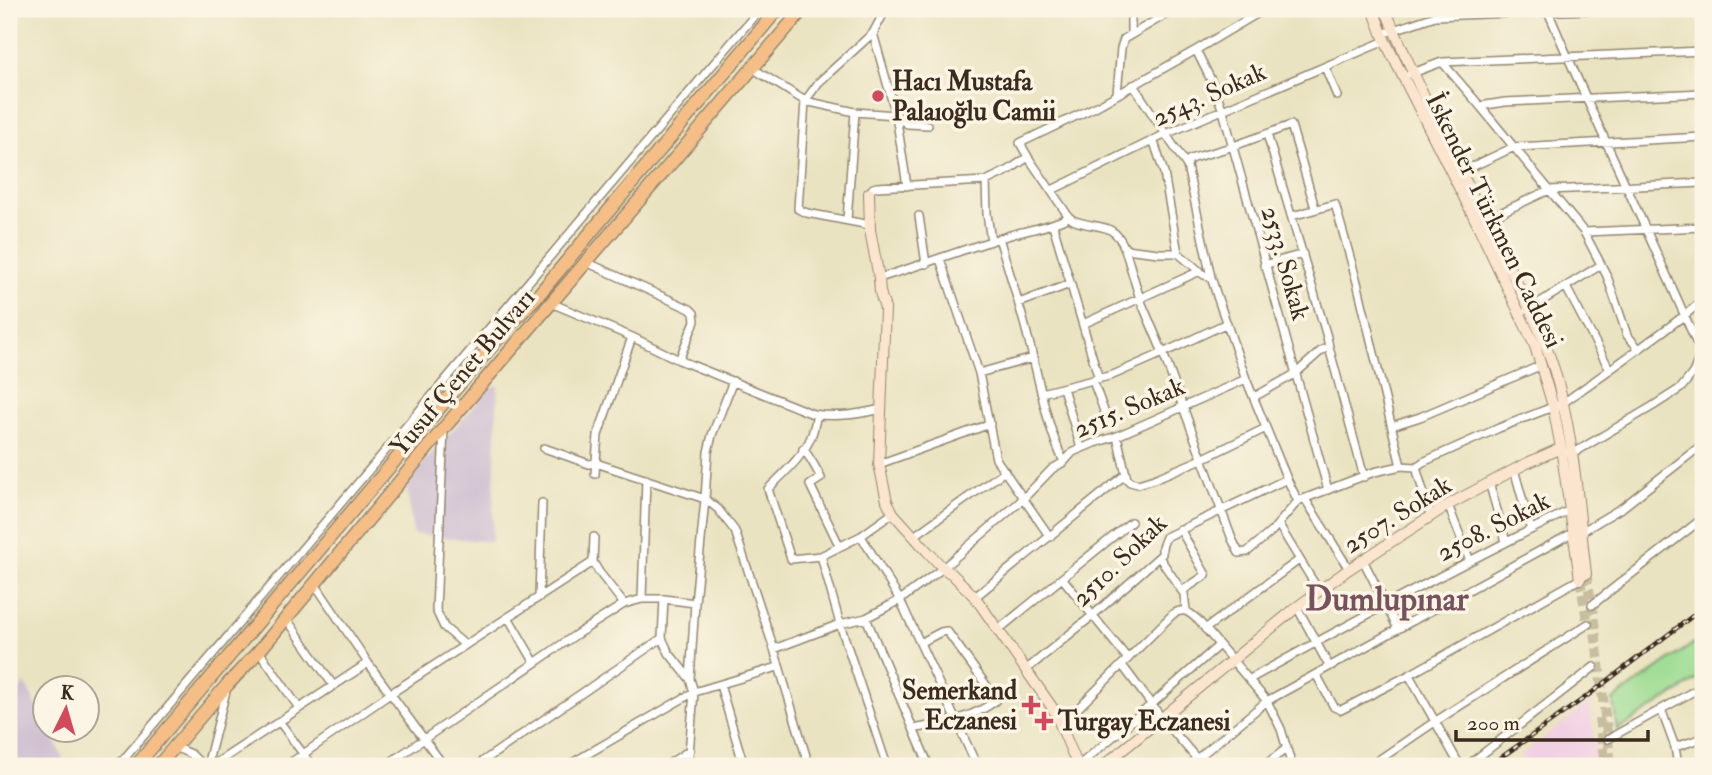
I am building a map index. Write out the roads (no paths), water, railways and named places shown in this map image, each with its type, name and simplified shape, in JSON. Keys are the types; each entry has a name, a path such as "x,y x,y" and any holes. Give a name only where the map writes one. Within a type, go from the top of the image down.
{"highway":[{"name":"Yusuf Çenet Bulvarı","path":"136,766 508,327 548,284 778,9"},
{"name":"Yusuf Çenet Bulvarı","path":"158,766 803,9"}],"street":[{"path":"118,766 760,9"},
{"path":"870,225 798,209 805,102 819,82 873,33 886,9"},
{"path":"1131,9 1132,33"},
{"path":"1116,94 1124,39 1175,9"},
{"path":"1265,9 1097,106 1020,143 1069,217 1081,223 1111,229 1122,240 1140,299 1239,552 1247,552 1302,500 1385,469 1416,467 1499,428 1558,405 1685,316 1703,300"},
{"name":"İskender Türkmen Caddesi","path":"1373,9 1384,37 1461,172 1525,311 1572,454 1583,576"},
{"name":"İskender Türkmen Caddesi","path":"1385,9 1408,75 1554,369 1561,448 1570,510 1577,532"},
{"name":"2543. Sokak","path":"1052,190 1166,134 1325,66 1384,37 1394,29 1435,12 1613,9"},
{"path":"1702,9 1703,31"},
{"path":"1547,10 1585,99 1702,350 1693,373 1681,388 1572,454 1561,448"},
{"path":"873,33 896,115 907,186"},
{"name":"2533. Sokak","path":"1196,50 1213,83 1223,111 1328,490"},
{"path":"1408,75 1442,62 1703,51"},
{"path":"1442,62 1584,232 1601,265 1627,335 1639,349"},
{"path":"1325,66 1336,96"},
{"path":"752,68 805,102 855,112 896,115 907,124 928,125"},
{"path":"1133,85 1187,166 1212,277 1246,379 1287,479 1349,569"},
{"path":"1480,106 1505,102 1703,93"},
{"path":"847,220 855,112"},
{"path":"1187,166 1193,158 1291,125 1315,208"},
{"path":"1267,134 1327,337 1364,477"},
{"path":"1461,172 1514,147 1703,137"},
{"path":"1154,142 1164,173 1178,253"},
{"path":"1028,157 986,181 873,188 869,193 870,225 885,309 879,464 887,501 893,513 943,568 975,597 1027,669 1054,709 1078,766 1219,645"},
{"path":"986,181 988,224 1019,303 1054,442 1064,462"},
{"path":"1485,220 1549,190 1703,183"},
{"path":"1292,216 1335,204 1401,466"},
{"path":"919,216 926,264"},
{"path":"879,278 995,240 1053,225 1069,217"},
{"path":"1053,225 1083,324 1104,411"},
{"path":"1584,232 1703,227"},
{"path":"1125,248 1178,253 1204,275 1212,277"},
{"path":"1264,265 1303,254"},
{"path":"940,259 979,373 996,459 1050,537"},
{"path":"586,262 694,313 695,321 680,360"},
{"path":"1525,311 1601,265"},
{"path":"1083,324 1200,271"},
{"path":"1019,303 1070,284"},
{"path":"1566,287 1610,370"},
{"path":"551,303 680,360 817,415 852,415 882,409"},
{"path":"1041,393 1096,380 1163,354 1227,323"},
{"path":"595,474 598,435 632,337"},
{"path":"1254,397 1295,374 1328,347"},
{"path":"979,373 1033,358"},
{"path":"1392,426 1420,417 1542,365"},
{"name":"2515. Sokak","path":"774,649 840,624 866,618 900,600 943,568 1073,452 1117,436 1246,379"},
{"path":"688,766 694,692 690,679 708,452 733,381"},
{"path":"1063,388 1081,448"},
{"path":"817,415 813,434 786,471 768,489 791,558 821,556 861,536 893,513"},
{"path":"879,464 990,424"},
{"path":"444,428 436,610 444,627 465,645"},
{"path":"1117,436 1126,474 1130,482 1138,484 1202,459 1266,428"},
{"path":"1188,766 1267,701 1623,507 1703,444"},
{"path":"544,448 705,499 718,509 735,531 774,649 808,766"},
{"name":"2507. Sokak","path":"1103,766 1232,659 1349,569 1430,515 1514,469 1561,448"},
{"path":"803,449 821,478 810,485 839,545"},
{"path":"1416,467 1430,515"},
{"path":"1514,469 1531,530"},
{"path":"914,536 1005,471"},
{"path":"975,597 1126,474"},
{"path":"642,599 646,479"},
{"name":"2510. Sokak","path":"1027,669 1163,554 1162,547 1166,537 1287,479"},
{"path":"1489,482 1506,542"},
{"path":"539,597 542,503"},
{"path":"1448,505 1470,561"},
{"name":"2508. Sokak","path":"1250,679 1570,510"},
{"path":"1592,605 1703,518"},
{"path":"998,630 1131,522"},
{"path":"1278,524 1319,590"},
{"path":"1180,529 1206,576 1182,591"},
{"path":"861,536 900,600 976,766"},
{"path":"594,537 593,562 624,604"},
{"path":"821,556 840,624 887,766"},
{"path":"1159,557 1182,591 1186,610"},
{"path":"1205,629 1299,560"},
{"path":"1363,560 1398,629"},
{"path":"286,766 390,694 593,562"},
{"path":"1316,674 1334,707 1341,710 1409,676 1583,576"},
{"path":"1063,579 1125,662 1151,705 1203,766"},
{"path":"315,584 368,663 444,766"},
{"path":"385,766 624,604 642,599 695,603"},
{"path":"664,599 662,638 669,653 690,679"},
{"path":"1297,607 1329,666"},
{"path":"1061,725 1173,614 1186,610 1267,701 1292,766"},
{"path":"286,617 333,685"},
{"path":"508,617 535,663"},
{"path":"866,618 929,766"},
{"path":"1370,766 1588,624"},
{"path":"914,729 955,721 995,701 947,631 920,643"},
{"path":"475,766 662,638"},
{"path":"258,651 299,708"},
{"path":"207,766 368,663"},
{"path":"567,766 694,692 778,667"},
{"path":"1468,766 1594,667"},
{"path":"1409,676 1460,766"},
{"path":"207,766 228,684"},
{"path":"720,685 744,766"},
{"path":"1608,739 1703,686"},
{"path":"1661,709 1675,747 1678,766"},
{"path":"279,721 312,766"},
{"path":"1675,747 1703,738"},
{"path":"174,747 191,754 207,766"},
{"path":"1264,766 1286,748"},
{"path":"666,766 690,750"}],"tunnel":[{"path":"1586,574 1611,766"},
{"path":"1580,579 1587,620"},
{"path":"1599,718 1605,766"}],"railway":[{"path":"1489,766 1703,608"}],"place":[{"name":"Hacı Mustafa Palaıoğlu Camii","path":"878,96"},
{"name":"Semerkand Eczanesi","path":"1031,705"},
{"name":"Turgay Eczanesi","path":"1044,721"}],"district":[{"name":"Dumlupınar","path":"1387,598"}]}
